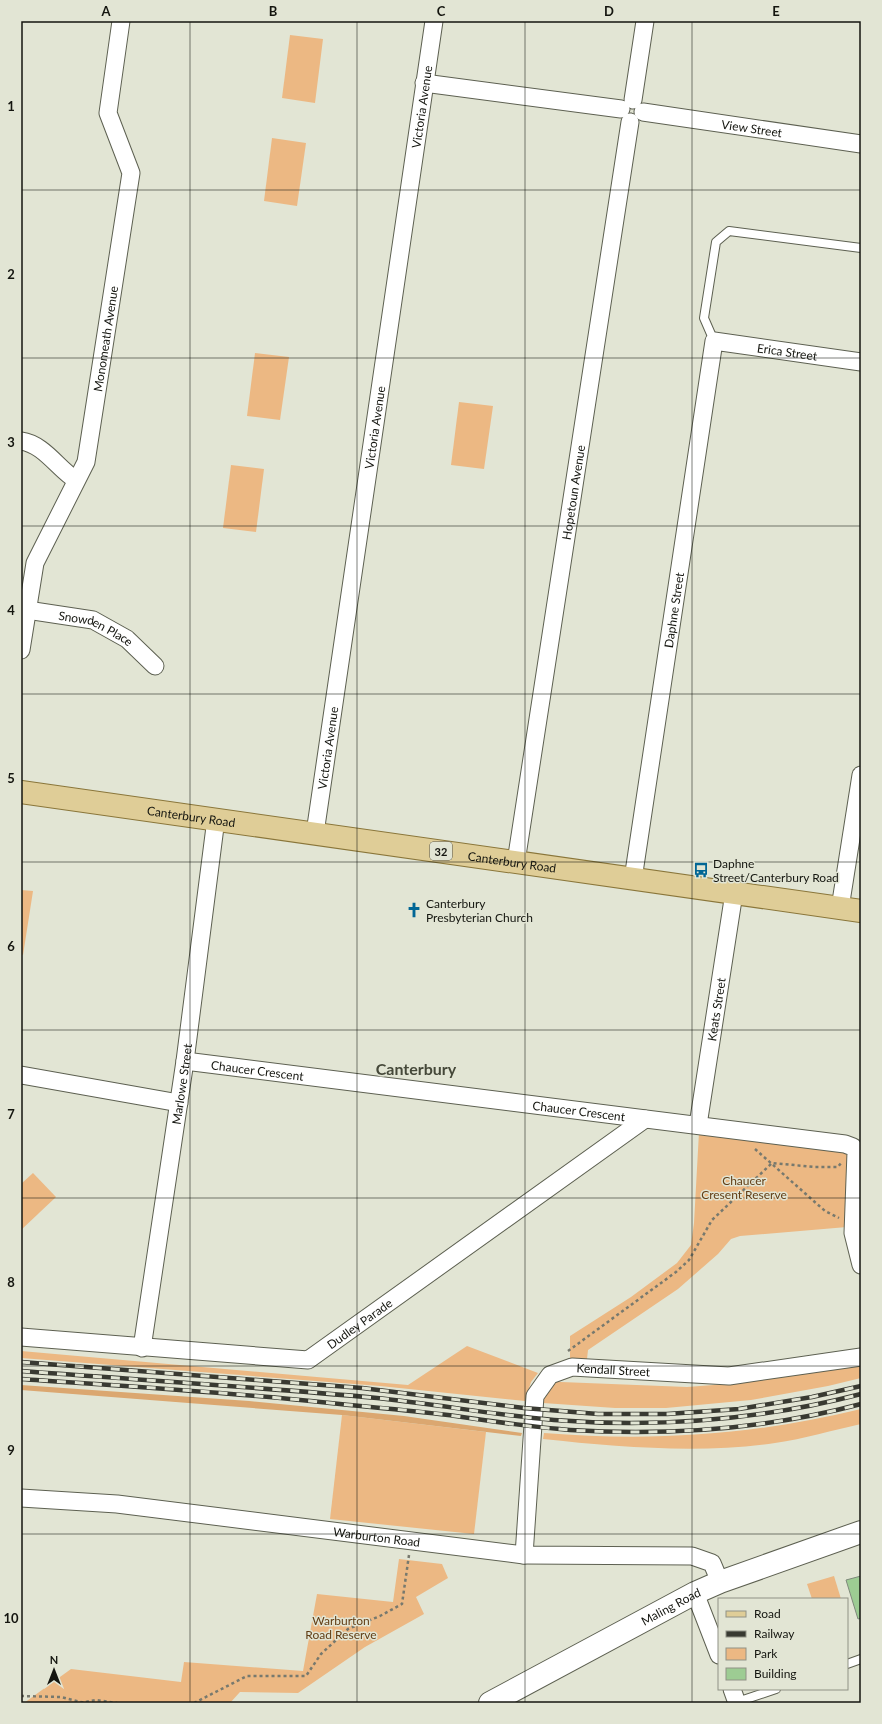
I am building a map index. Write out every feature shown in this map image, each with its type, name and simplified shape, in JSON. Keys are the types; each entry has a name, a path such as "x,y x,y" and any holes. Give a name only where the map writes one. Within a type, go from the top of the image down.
{"main road":[{"name":"Canterbury Road","path":"21,792 851,909"}],"street":[{"name":"Monomeath Avenue","path":"21,650 35,562 86,462 131,173 108,113 121,21"},
{"name":"Victoria Avenue","path":"315,833 434,21"},
{"name":"Hopetoun Avenue","path":"516,862 645,21"},
{"name":"View Street","path":"424,83 861,144"},
{"name":"Erica Street","path":"714,341 861,362"},
{"name":"Daphne Street","path":"633,879 714,341"},
{"path":"21,441 32,444 41,450 76,480"},
{"name":"Snowden Place","path":"27,610 93,620 127,640 155,666"},
{"path":"851,909 861,775"},
{"name":"Marlowe Street","path":"142,1348 185,1061 216,819"},
{"name":"Keats Street","path":"698,1125 734,893"},
{"name":"Chaucer Crescent","path":"185,1061 698,1125 845,1144 853,1147"},
{"path":"21,1075 179,1103"},
{"name":"Dudley Parade","path":"21,1337 142,1348 308,1360 645,1119"},
{"path":"853,1147 856,1152 853,1233 861,1265"},
{"name":"Kendall Street","path":"524,1555 535,1396 550,1375 572,1366 729,1376 858,1359 861,1357"},
{"name":"Warburton Road","path":"21,1498 117,1504 524,1555 692,1556 712,1564 720,1582"},
{"name":"Maling Road","path":"490,1703 695,1593 720,1582 861,1532"},
{"path":"695,1593 718,1652"}],"lane":[{"path":"714,341 704,318 716,242 729,231 861,248"},
{"path":"848,1664 861,1659"},
{"path":"736,1698 772,1690"}],"path":[{"path":"772,1163 815,1168 838,1166 853,1147"},
{"path":"754,1149 772,1163 825,1211 853,1225"},
{"path":"566,1353 676,1272 689,1260 712,1220 772,1163"},
{"path":"194,1703 247,1676 306,1676 320,1654 348,1629 380,1616 402,1604 407,1579 410,1541"},
{"path":"21,1696 61,1697 84,1702"},
{"path":"80,1703 96,1700 117,1703"}],"green space":[{"path":"290,35 323,39 315,103 282,98"},
{"path":"272,138 306,143 297,206 264,201"},
{"path":"255,353 289,357 280,420 247,416"},
{"path":"459,402 493,406 484,469 451,465"},
{"path":"231,465 264,469 256,532 223,528"},
{"path":"21,890 33,891 23,955 21,954"},
{"name":"Chaucer Cresent Reserve","path":"699,1132 845,1153 850,1157 847,1227 740,1236 731,1239 718,1254 678,1289 588,1350 587,1359 570,1359 570,1336 631,1297 677,1263 691,1245 694,1223"},
{"path":"33,1173 56,1197 21,1230 21,1184"},
{"path":"467,1346 538,1373 531,1382 525,1401 380,1386 21,1358 21,1351 408,1385"},
{"path":"861,1363 861,1378 828,1386 751,1400 666,1408 615,1408 543,1403 545,1394 555,1380 561,1382 687,1387 727,1384"},
{"path":"861,1409 861,1424 797,1439 747,1446 688,1449 600,1445 543,1439 544,1433 624,1437 703,1434 782,1425"},
{"path":"342,1415 486,1432 474,1534 330,1519"},
{"name":"Warburton Road Reserve","path":"399,1559 442,1564 448,1578 416,1597 424,1614 365,1647 298,1693 240,1692 230,1703 24,1703 71,1669 181,1682 184,1662 303,1671 317,1594 393,1602"},
{"path":"834,1576 841,1598 812,1598 807,1584"}],"shaded area":[{"path":"21,1385 249,1401 404,1416 522,1433 521,1436 342,1415 21,1390"}],"building":[{"path":"861,1576 861,1618 858,1619 846,1580"}],"railway":[{"path":"21,1362 362,1388 524,1408 598,1414 667,1414 739,1409 812,1397 861,1386"},
{"path":"21,1371 377,1398 532,1418 593,1422 631,1423 709,1420 785,1410 861,1394"},
{"path":"21,1379 253,1396 448,1415 539,1427 606,1432 717,1429 753,1425 825,1413 861,1404"}],"place":[{"name":"Daphne Street/Canterbury Road","path":"701,870"},
{"name":"Canterbury Presbyterian Church","path":"414,910"}],"district":[{"name":"Canterbury","path":"416,1068"}]}
